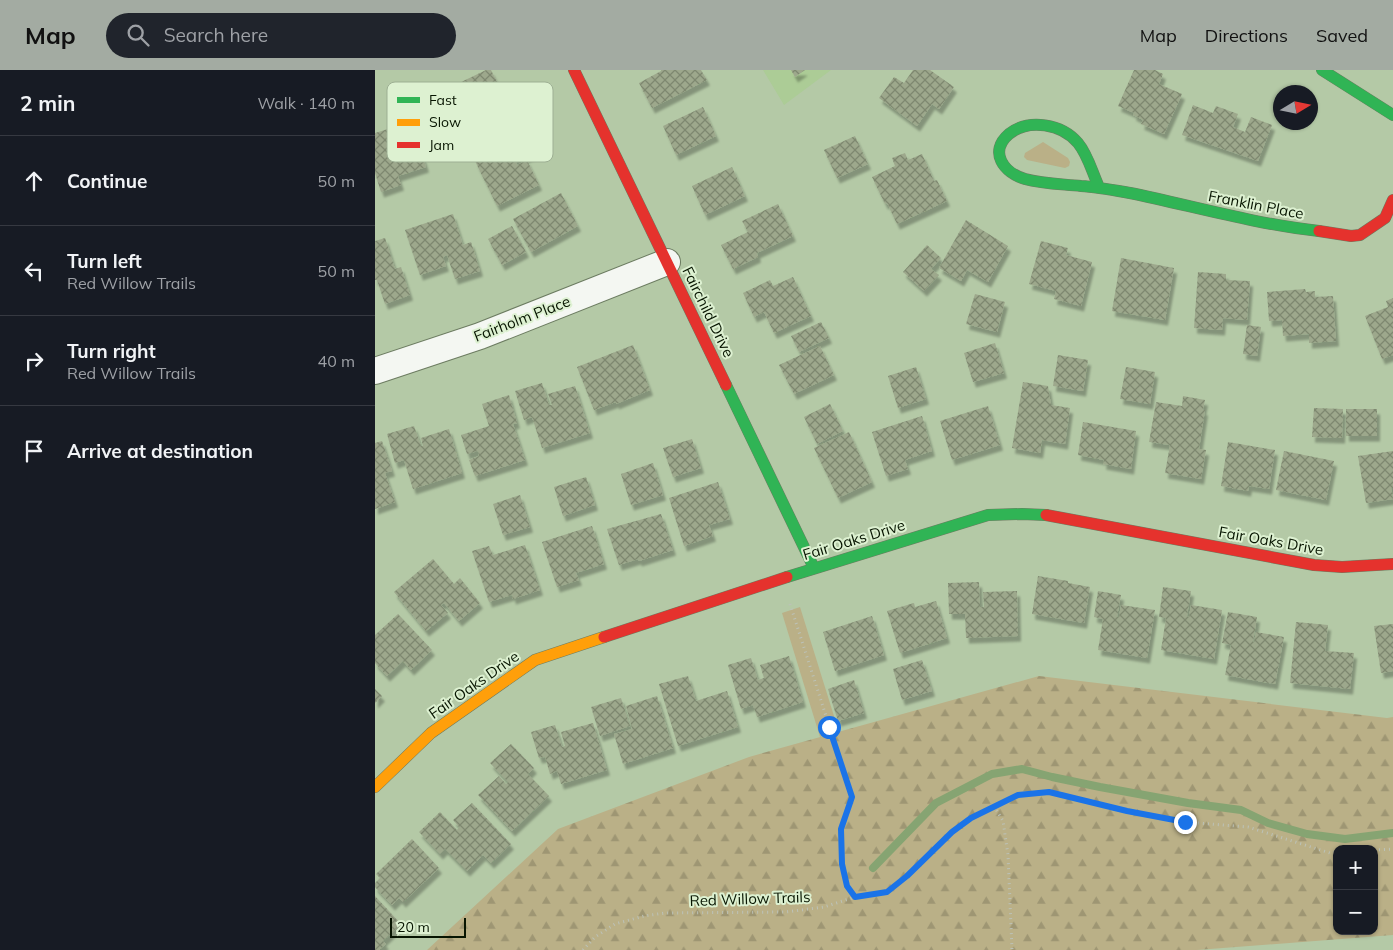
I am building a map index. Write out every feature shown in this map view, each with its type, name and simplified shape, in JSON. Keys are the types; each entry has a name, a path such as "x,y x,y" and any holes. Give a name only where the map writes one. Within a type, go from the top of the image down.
{"street":[{"name":"Fairchild Drive","path":"574,70 814,568"},
{"path":"1323,70 1393,115"},
{"name":"Franklin Place","path":"1099,187 1082,149 1073,138 1061,130 1036,125 1015,130 1002,142 1000,149 1003,165 1014,176 1043,183 1099,187 1235,217 1319,232 1359,236 1384,219 1393,200"},
{"name":"Fairholm Place","path":"375,370 480,336 667,262"},
{"name":"Fair Oaks Drive","path":"375,787 431,733 535,660 814,568 966,521 988,516 1034,513 1056,516 1314,564 1342,567 1393,564"}],"path":[{"path":"790,604 852,797 841,829 842,864 847,886 855,897"},
{"name":"Red Willow Trails","path":"583,950 595,937 615,924 644,916 665,913 786,912 824,907 855,897 887,892 907,876 952,832 971,818 1018,795 1049,792 1127,811 1185,822 1248,827 1333,853"},
{"path":"994,806 1003,821 1008,855 1012,950"},
{"path":"1378,850 1393,848"}],"shaded area":[{"path":"763,70 831,70 784,105"}],"green space":[{"path":"1043,142 1068,158 1069,166 1065,168 1027,160 1024,157 1025,153"},
{"path":"800,607 839,732 820,737 782,613"},
{"path":"1039,676 1387,718 1393,717 1393,935 1197,950 427,950 558,829 749,757"}],"building":[{"path":"486,70 491,70 497,82 461,82"},
{"path":"661,70 701,70 707,80 652,108 639,83"},
{"path":"791,70 805,70 795,77"},
{"path":"913,70 930,70 954,87 939,109 932,104 917,126 879,98 894,77 904,83"},
{"path":"1134,70 1155,70 1163,74 1159,84 1182,94 1164,134 1141,124 1143,120 1133,115 1134,113 1118,106"},
{"path":"1193,105 1213,113 1216,106 1238,114 1233,127 1245,132 1251,117 1272,125 1258,161 1182,135"},
{"path":"703,107 716,136 676,155 663,126"},
{"path":"387,129 387,162 424,162 426,167 398,176 401,185 381,192 375,173 375,133"},
{"path":"855,136 868,164 837,178 824,150"},
{"path":"905,153 908,160 922,154 934,181 937,180 947,201 897,224 872,177 895,166 892,158"},
{"path":"475,162 516,162 517,165 528,162 539,185 497,206"},
{"path":"732,167 745,196 705,215 692,186"},
{"path":"561,193 578,226 531,252 513,219"},
{"path":"778,204 793,236 757,253 758,257 733,269 721,245 748,232 742,221"},
{"path":"453,214 463,245 471,242 480,271 455,279 447,255 443,257 446,266 420,275 405,230"},
{"path":"966,220 1008,246 988,282 967,270 961,281 939,268"},
{"path":"512,226 526,252 502,265 488,239"},
{"path":"385,238 395,269 401,267 410,295 385,304 377,280 375,280 375,241"},
{"path":"1041,241 1068,248 1066,255 1092,262 1081,306 1054,299 1056,291 1029,284"},
{"path":"927,245 941,258 931,269 939,275 924,291 903,272"},
{"path":"1121,258 1174,268 1165,320 1112,311"},
{"path":"1198,272 1226,274 1226,280 1250,281 1247,320 1223,318 1222,330 1194,328"},
{"path":"793,277 811,316 774,333 764,312 754,317 743,293 770,280 773,286"},
{"path":"1305,289 1306,292 1315,291 1315,297 1333,296 1336,341 1309,343 1309,334 1283,336 1282,320 1269,321 1267,292"},
{"path":"975,294 1005,302 997,332 966,324"},
{"path":"1393,298 1393,355 1382,359 1365,316 1388,307 1386,301"},
{"path":"821,322 829,338 799,352 791,336"},
{"path":"1247,325 1261,327 1257,356 1243,354"},
{"path":"995,343 1004,373 973,382 964,353"},
{"path":"633,345 650,390 616,404 616,402 594,410 577,367"},
{"path":"820,346 834,375 794,394 779,365"},
{"path":"1058,355 1088,360 1083,391 1053,386"},
{"path":"916,367 926,399 898,408 888,376"},
{"path":"1126,367 1155,372 1150,404 1120,399"},
{"path":"1023,382 1048,386 1051,405 1070,408 1065,444 1042,440 1040,453 1012,448"},
{"path":"542,383 549,405 552,405 548,394 575,386 590,433 542,448 532,417 524,420 515,391"},
{"path":"509,395 517,423 513,424 525,460 475,476 469,460 479,456 478,451 467,454 461,435 489,426 482,404"},
{"path":"1183,396 1205,400 1199,449 1206,450 1201,479 1165,473 1170,445 1149,442 1156,402 1182,406"},
{"path":"830,404 843,431 817,444 804,417"},
{"path":"988,406 1000,445 952,460 940,421"},
{"path":"1314,408 1343,409 1342,438 1312,437"},
{"path":"1346,409 1377,409 1377,436 1346,436"},
{"path":"922,416 932,451 905,460 908,469 886,476 872,432"},
{"path":"1083,422 1136,431 1131,469 1103,464 1104,460 1078,455"},
{"path":"414,426 421,446 423,446 421,438 449,429 462,473 413,489 404,460 395,463 387,434"},
{"path":"849,432 872,482 838,498 814,448"},
{"path":"692,439 701,468 673,477 663,448"},
{"path":"382,441 392,471 385,473 395,502 375,509 375,443"},
{"path":"1228,442 1275,450 1269,489 1249,486 1248,491 1221,486"},
{"path":"1284,451 1334,461 1326,500 1276,490"},
{"path":"1393,451 1393,488 1391,488 1393,499 1366,503 1358,456"},
{"path":"653,463 663,495 631,505 621,474"},
{"path":"586,477 595,505 563,516 554,487"},
{"path":"718,482 730,519 709,525 713,536 684,546 669,498"},
{"path":"520,495 530,527 503,535 493,504"},
{"path":"661,514 673,550 619,565 607,529"},
{"path":"592,526 604,564 576,573 579,580 557,587 542,542"},
{"path":"525,545 540,590 513,599 512,595 489,602 472,551 489,546 493,555"},
{"path":"433,559 454,584 460,578 480,603 459,621 444,603 441,605 448,613 426,631 394,592"},
{"path":"1038,576 1090,587 1084,623 1032,614"},
{"path":"979,582 980,607 984,607 983,592 1017,591 1018,636 966,638 965,614 949,614 948,583"},
{"path":"1163,587 1191,591 1187,616 1189,617 1191,605 1222,610 1214,659 1161,650 1166,618 1159,617"},
{"path":"1098,591 1121,595 1117,617 1119,617 1121,605 1155,610 1147,658 1098,650 1103,619 1094,617"},
{"path":"936,601 947,638 900,653 887,611 914,603 915,607"},
{"path":"1228,612 1257,617 1253,642 1256,632 1284,637 1275,684 1225,675 1231,645 1222,643"},
{"path":"398,614 432,650 411,670 403,661 387,676 375,663 375,635"},
{"path":"872,616 884,655 835,671 823,632"},
{"path":"1296,622 1328,625 1325,651 1354,653 1350,689 1290,683"},
{"path":"1393,624 1393,671 1381,673 1374,626"},
{"path":"789,656 803,702 757,717 753,705 741,709 728,665 751,658 758,680 764,678 760,665"},
{"path":"922,660 932,691 902,700 893,669"},
{"path":"688,676 696,701 727,691 738,727 678,746 659,684"},
{"path":"854,680 864,713 838,721 828,689"},
{"path":"375,689 382,696 375,703"},
{"path":"657,696 673,748 623,764 614,734 632,729 626,706"},
{"path":"621,698 630,726 600,736 591,707"},
{"path":"593,723 607,770 561,784 557,771 550,774 545,757 539,758 531,732 555,725 562,747 565,746 561,732"},
{"path":"511,744 534,768 528,774 549,796 512,831 478,795 499,776 506,784 508,782 490,763"},
{"path":"472,803 511,844 491,863 483,855 467,871 445,849 440,854 419,832 440,812 457,830 459,827 453,820"},
{"path":"412,839 439,868 403,902 399,898 392,905 375,887 375,883 380,878 376,874"},
{"path":"375,896 401,924 383,941 386,944 379,950 375,950"}],"waterway":[{"path":"873,868 936,803 992,774 1022,769 1100,787 1188,803 1241,810 1268,823 1307,834 1345,839 1393,833"}],"traffic: fast":[{"path":"1322,70 1393,115"},
{"path":"1099,187 1087,158 1078,143 1063,131 1045,125 1026,126 1009,134 1003,141 999,155 1001,161 1011,172 1025,179 1124,192 1248,219 1319,231"},
{"path":"726,385 814,568"},
{"path":"787,577 988,515 1046,515"}],"traffic: slow":[{"path":"375,787 431,733 535,660 604,637"}],"traffic: jam":[{"path":"574,70 726,385"},
{"path":"1319,231 1351,236 1360,235 1385,218 1393,200"},
{"path":"1046,515 1314,565 1342,567 1393,564"},
{"path":"604,637 787,577"}],"route":[{"path":"829,727 852,797 841,829 842,864 847,886 855,897 887,892 907,876 952,832 971,818 1018,795 1049,792 1127,811 1185,822"}]}
